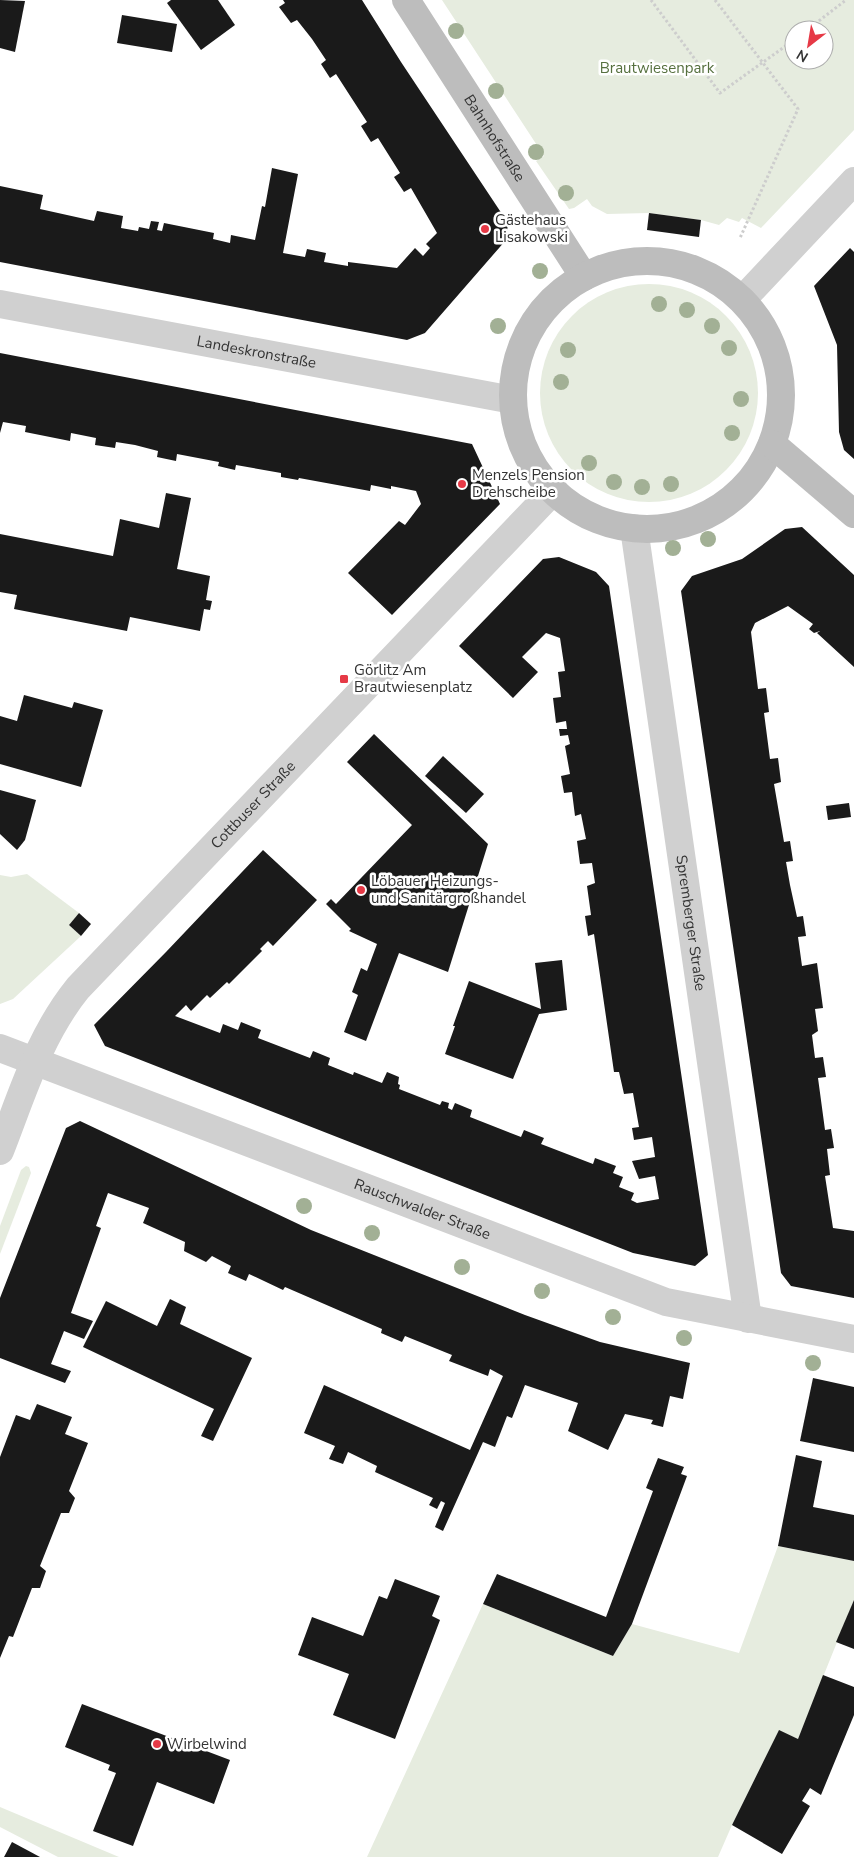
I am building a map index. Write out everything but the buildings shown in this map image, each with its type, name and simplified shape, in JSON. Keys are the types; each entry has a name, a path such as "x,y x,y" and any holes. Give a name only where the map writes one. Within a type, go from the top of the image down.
{"main road":[{"name":"Bahnhofstraße","path":"406,0 584,276"},
{"path":"646,260 667,262 707,274 726,286 742,300 766,332 774,350 782,390 777,430 761,466 750,482 720,508 684,524 665,528 634,528 600,520 578,509 554,490 535,468 520,436 514,400 514,381 517,363 531,328 554,298 584,276 624,262 646,260"},
{"path":"772,444 818,481 854,514"}],"street":[{"path":"742,300 854,181"},
{"name":"Landeskronstraße","path":"0,304 514,400"},
{"name":"Cottbuser Straße","path":"0,1151 34,1062 62,1007 78,988 554,490"},
{"name":"Spremberger Straße","path":"634,528 748,1319"},
{"name":"Rauschwalder Straße","path":"0,1048 666,1302 854,1338"}],"path":[{"path":"651,0 720,93 784,47"},
{"path":"716,0 798,108 740,238"},
{"path":"820,20 846,0"}],"green space":[{"name":"Brautwiesenpark","path":"442,0 854,0 854,130 761,228 742,218 739,222 727,218 719,225 701,220 649,213 607,214 592,206 587,199 574,208 569,209 536,161 544,156"},
{"path":"638,284 660,284 681,288 701,297 718,308 734,324 745,341 754,361 758,393 754,425 750,435 740,454 718,478 701,489 681,498 660,502 638,502 617,498 597,489 580,478 564,462 553,445 544,425 540,404 540,382 544,361 553,341 564,324 580,308 597,297 617,288"},
{"path":"27,874 79,913 69,925 81,936 13,999 0,1004 0,875 11,877"},
{"path":"26,1166 29,1167 31,1173 0,1254 0,1226 21,1170"},
{"path":"778,1546 854,1561 854,1600 798,1739 779,1731 718,1857 367,1857 483,1604 613,1656 632,1624 739,1653"},
{"path":"0,1807 119,1857 58,1857 0,1827"}],"place":[{"name":"Gästehaus Lisakowski","path":"485,229"},
{"name":"Menzels Pension Drehscheibe","path":"462,484"},
{"name":"Görlitz Am Brautwiesenplatz","path":"344,679"},
{"name":"Löbauer Heizungs- und Sanitärgroßhandel","path":"361,890"},
{"name":"Wirbelwind","path":"157,1744"}]}
